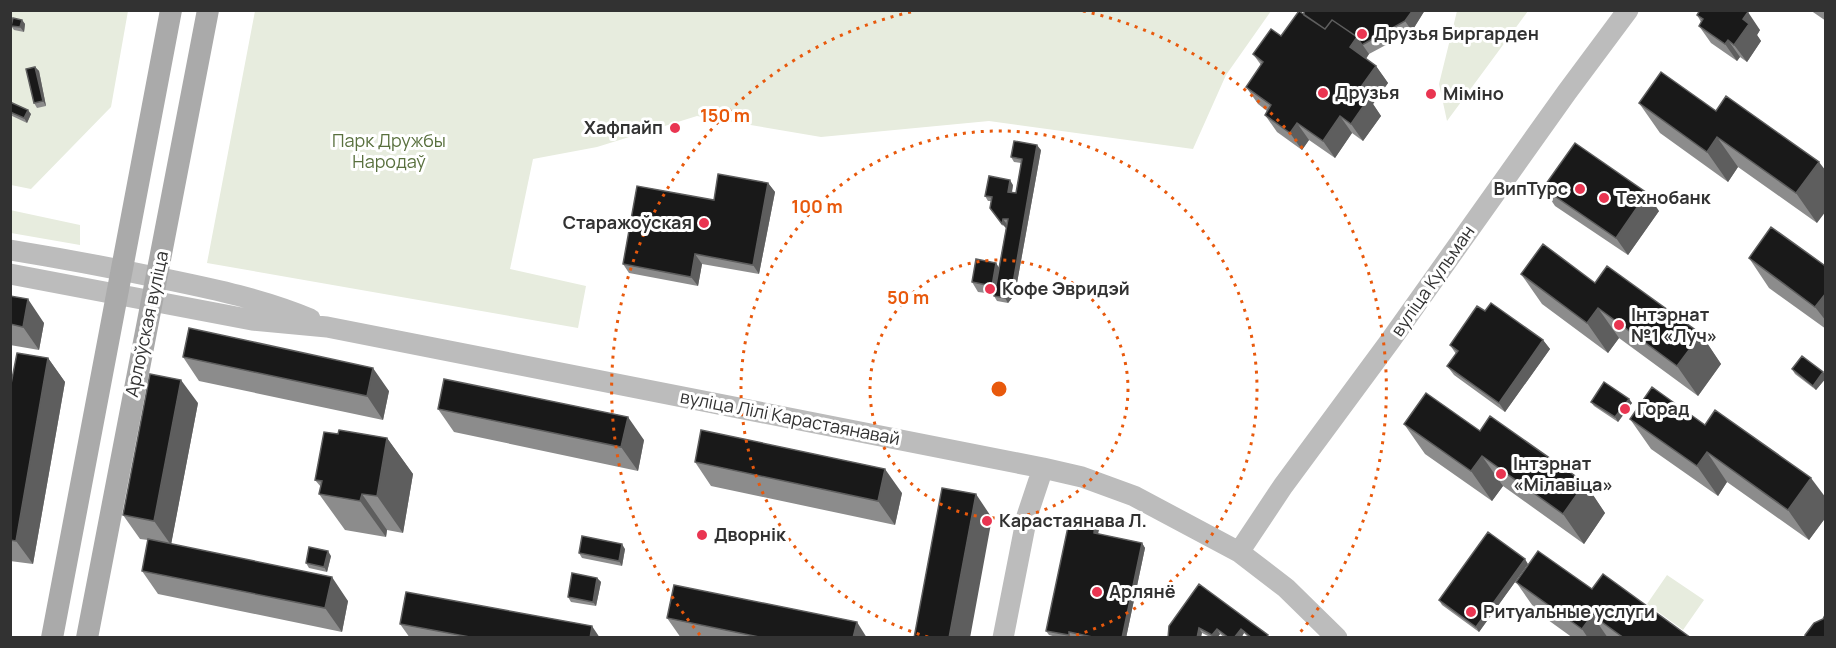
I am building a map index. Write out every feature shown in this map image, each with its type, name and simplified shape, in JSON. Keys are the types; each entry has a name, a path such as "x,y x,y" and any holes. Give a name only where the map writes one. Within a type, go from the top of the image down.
{"main road":[{"name":"Арлоўская вуліца","path":"52,638 171,10"},
{"name":"Арлоўская вуліца","path":"87,638 208,10"},
{"name":"вуліца Кульман","path":"1239,552 1283,486 1384,350 1566,92 1628,10"},
{"name":"вуліца Лілі Карастаянавай","path":"10,250 123,270 259,300 327,327"},
{"name":"вуліца Лілі Карастаянавай","path":"10,274 252,320 327,327 1082,477 1134,496 1239,552 1286,588 1337,638"},
{"path":"1003,638 1027,516 1043,468"}],"green space":[{"name":"Парк Дружбы Народаў","path":"255,10 1271,11 1226,75 1193,149 989,121 821,137 697,116 597,147 533,159 510,269 586,286 578,328 207,263"},
{"path":"10,11 128,11 111,107 31,189 11,185"},
{"path":"1457,11 1528,11 1447,121 1439,84"},
{"path":"10,210 80,225 80,245 11,233"},
{"path":"1667,575 1704,600 1683,630 1647,604"}],"building":[{"path":"1304,10 1413,10 1405,21 1362,45 1357,37 1332,20 1325,29 1304,15"},
{"path":"1700,10 1745,10 1748,12 1743,19 1749,24 1734,45 1728,40 1725,44 1699,26 1703,19 1697,15"},
{"name":"Друзья","path":"1299,11 1325,29 1332,20 1357,37 1350,47 1376,66 1358,91 1369,98 1351,124 1340,116 1323,141 1297,123 1290,133 1265,115 1271,105 1246,87 1263,62 1253,54 1271,29 1281,36"},
{"path":"13,18 22,20 20,27 11,26"},
{"path":"35,67 43,101 34,103 26,69"},
{"path":"1661,72 1716,111 1726,96 1819,162 1796,193 1717,137 1707,152 1639,103"},
{"path":"10,102 28,110 24,118 10,112"},
{"path":"1014,141 1037,145 1012,289 1005,298 994,296 1008,219 1003,219 1002,224 990,208 992,197 985,196 989,176 1010,180 1008,192 1016,193 1022,159 1011,157"},
{"path":"1575,143 1647,193 1616,238 1543,188"},
{"name":"Старажоўская","path":"718,174 768,183 753,265 695,254 691,277 623,264 637,186 714,200"},
{"path":"1771,227 1824,265 1826,263 1826,293 1815,307 1749,258"},
{"path":"1543,244 1595,283 1607,266 1701,334 1677,366 1598,308 1587,323 1521,274"},
{"path":"976,259 996,263 992,286 972,282"},
{"path":"10,296 28,299 23,327 10,324"},
{"path":"1491,303 1543,340 1499,403 1447,366 1458,351 1450,345 1477,306 1485,311"},
{"path":"189,328 373,368 367,396 183,357"},
{"path":"17,353 48,358 16,541 10,540 10,389"},
{"path":"1802,356 1823,372 1813,386 1792,369"},
{"path":"150,374 181,380 154,521 123,515"},
{"path":"444,379 628,417 621,447 438,409"},
{"path":"1604,382 1629,399 1615,417 1591,402"},
{"path":"1652,387 1705,425 1715,410 1811,478 1788,510 1707,452 1697,466 1630,419"},
{"path":"1426,393 1480,431 1490,416 1585,483 1563,514 1482,456 1471,471 1404,424"},
{"path":"339,430 387,438 377,496 362,494 360,501 319,494 322,481 315,480 324,432 338,434"},
{"path":"701,430 885,469 878,501 695,462"},
{"path":"942,488 976,494 949,638 914,638"},
{"name":"Арлянё","path":"1069,522 1095,524 1094,533 1142,543 1122,638 1097,638 1069,632 1069,635 1046,631"},
{"path":"1488,532 1525,559 1476,627 1439,600"},
{"path":"582,536 622,544 619,561 579,553"},
{"path":"148,539 332,577 325,608 142,571"},
{"path":"309,547 328,551 324,567 306,563"},
{"path":"1538,551 1592,589 1603,574 1691,638 1624,638 1592,615 1582,629 1516,582"},
{"path":"572,573 597,578 593,602 568,597"},
{"path":"1199,584 1268,635 1266,638 1252,638 1241,629 1234,638 1229,638 1217,629 1212,635 1199,628 1197,638 1168,638 1169,626"},
{"path":"674,585 857,622 853,638 764,638 667,618"},
{"path":"406,592 592,626 590,638 475,638 400,624"},
{"path":"1826,613 1826,638 1805,638 1814,623 1823,619"}],"place":[{"name":"Друзья Биргарден","path":"1362,34"},
{"name":"Друзья","path":"1323,93"},
{"name":"Міміно","path":"1431,94"},
{"name":"Хафпайп","path":"675,128"},
{"name":"ВипТурс","path":"1580,189"},
{"name":"Технобанк","path":"1604,198"},
{"name":"Старажоўская","path":"704,223"},
{"name":"Кофе Эвридэй","path":"990,289"},
{"name":"Інтэрнат №1 «Луч»","path":"1619,325"},
{"name":"Горад","path":"1625,409"},
{"name":"Інтэрнат «Мілавіца»","path":"1501,474"},
{"name":"Карастаянава Л.","path":"987,521"},
{"name":"Дворнік","path":"702,535"},
{"name":"Арлянё","path":"1097,592"},
{"name":"Ритуальные услуги","path":"1471,612"}]}
